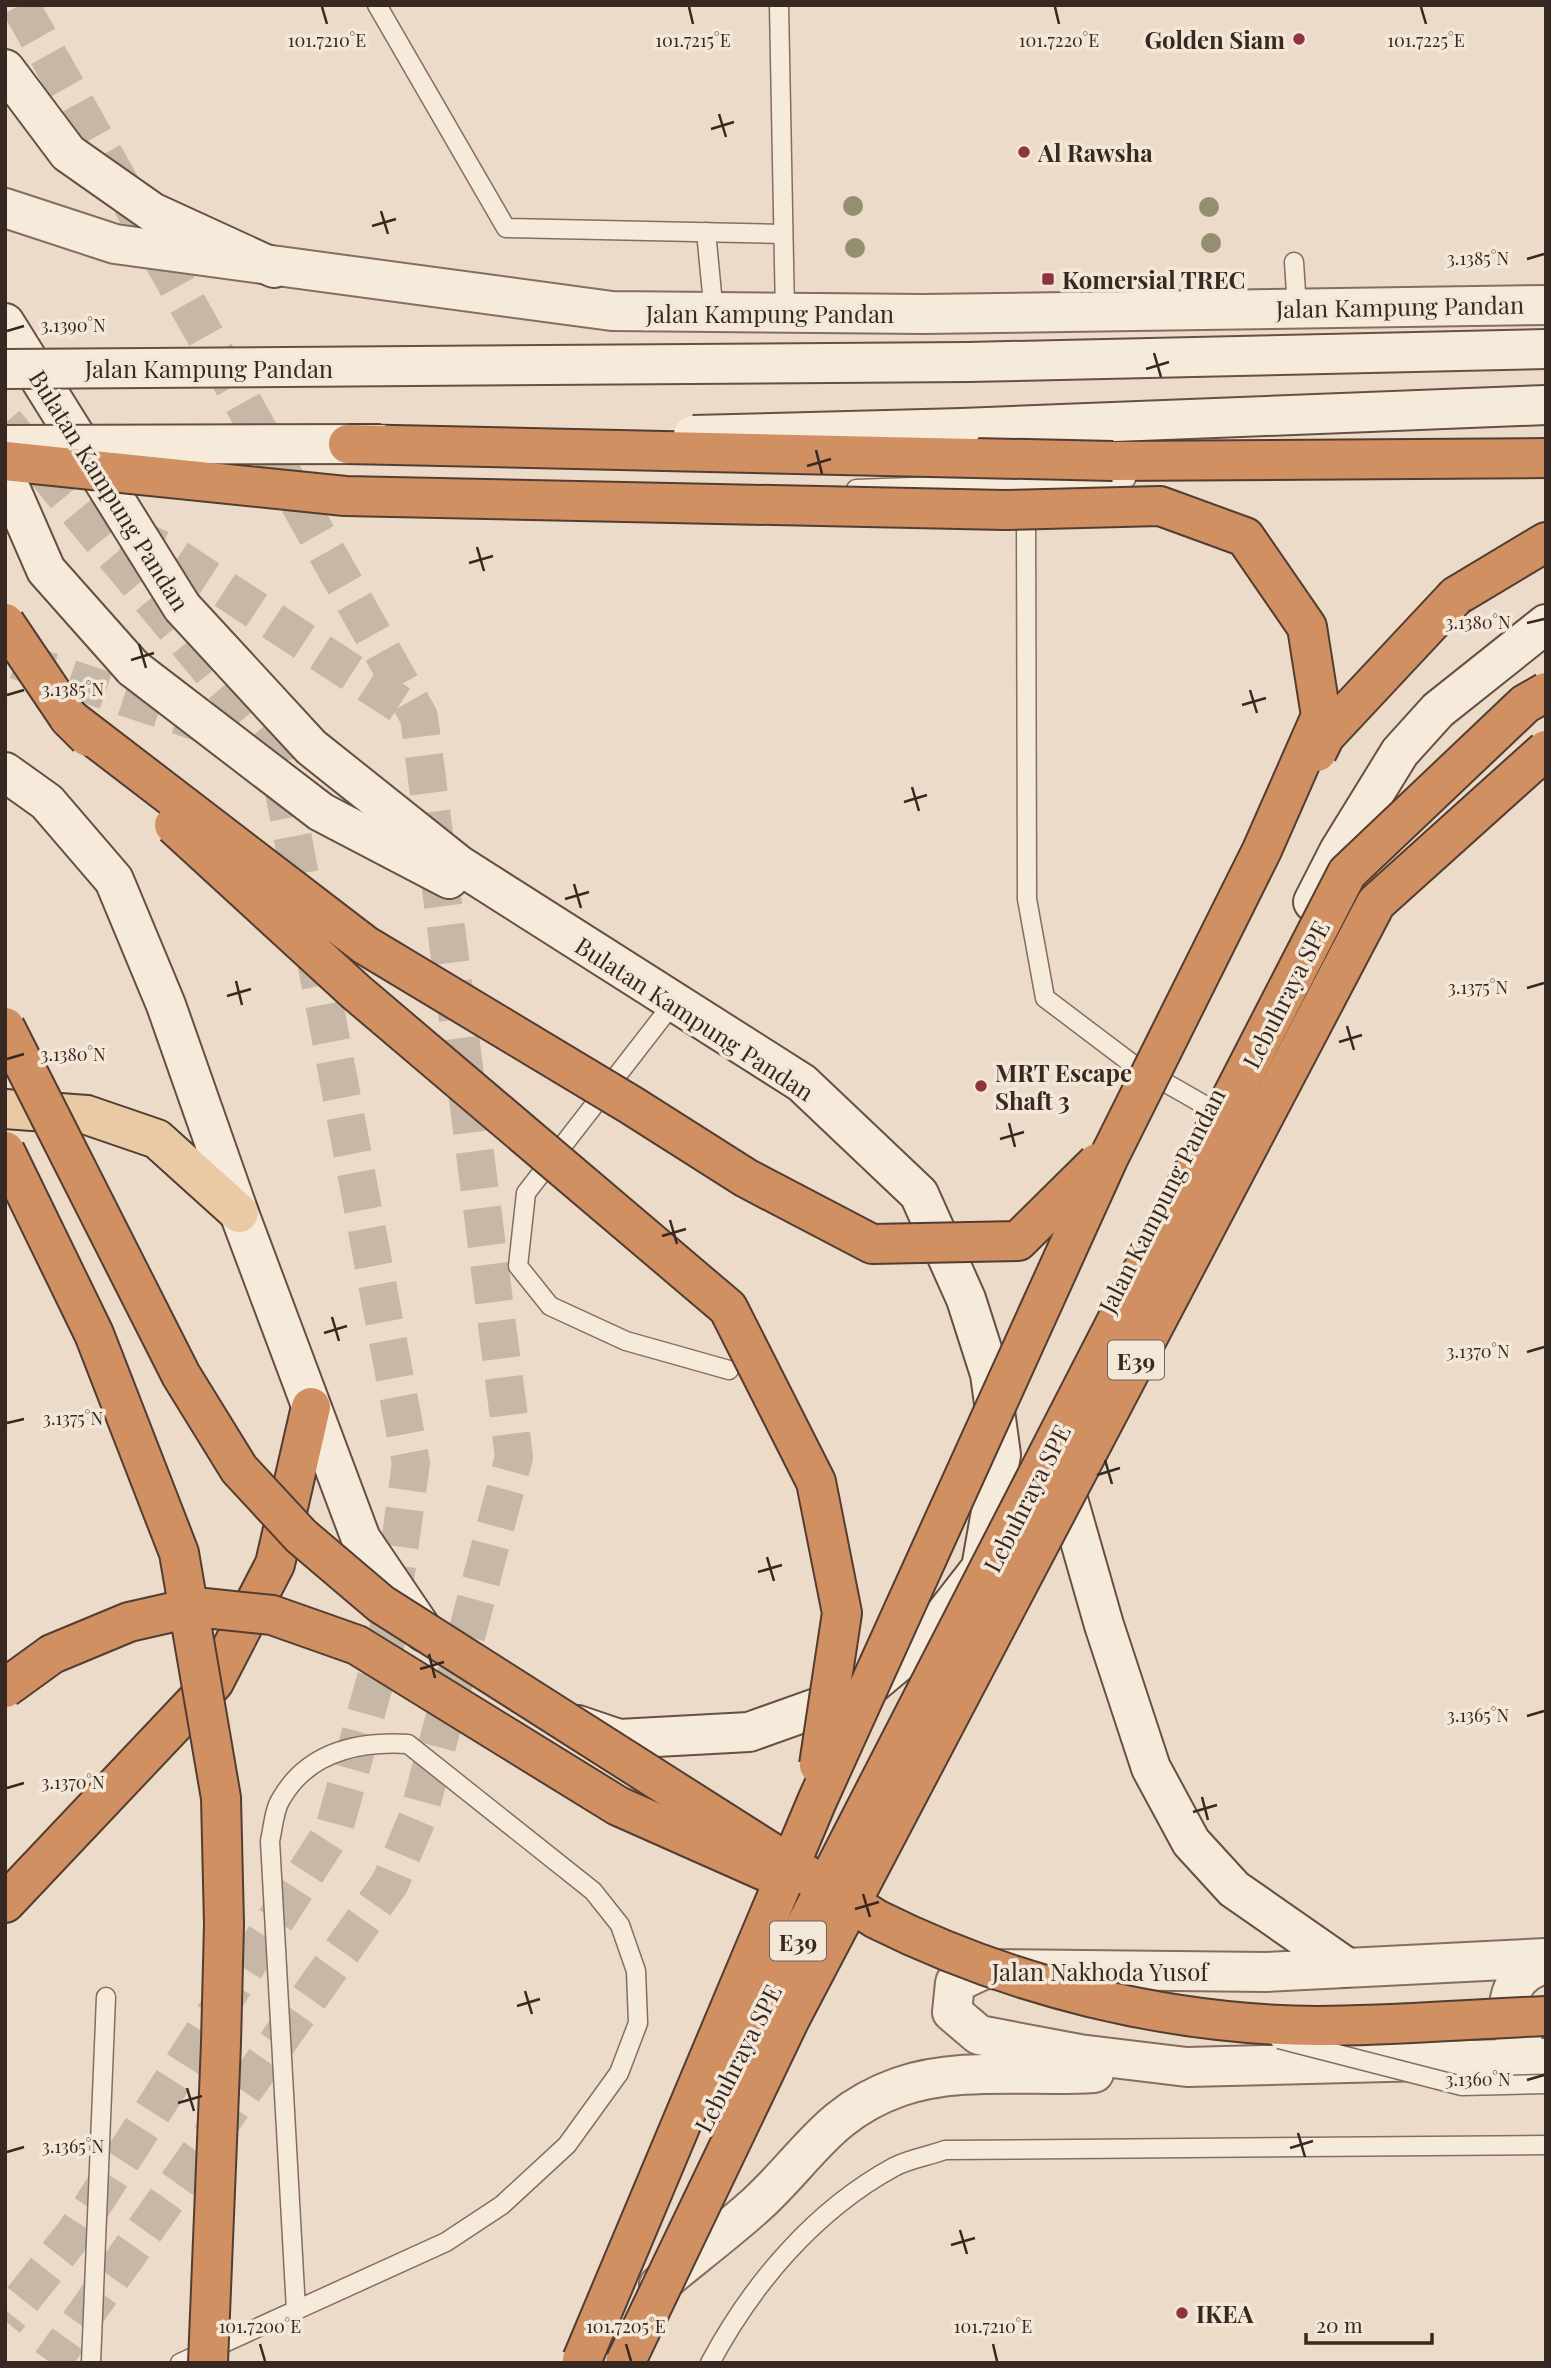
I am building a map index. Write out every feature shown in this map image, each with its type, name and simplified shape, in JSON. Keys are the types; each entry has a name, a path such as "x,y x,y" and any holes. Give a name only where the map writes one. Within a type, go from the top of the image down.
{"highway":[{"path":"348,444 1113,461 1546,458"},
{"path":"5,461 345,496 1005,510 1160,506 1245,537 1307,627 1321,716 1262,850 1108,1159 823,1788 591,2362"},
{"path":"69,718 365,945 631,1105 746,1178 872,1244 1018,1241 1108,1152 1325,736 1456,596 1546,542"},
{"path":"5,623 69,718 196,847 346,983 728,1308 816,1482 842,1613 778,2030"},
{"name":"Lebuhraya SPE","path":"591,2362 1347,873 1525,704 1546,692"},
{"name":"Lebuhraya SPE","path":"625,2363 778,2030 1376,903 1546,750"},
{"path":"5,1027 181,1375 239,1469 301,1536 381,1604 886,1924"},
{"path":"5,1151 94,1334 179,1553 221,1798 221,2043 208,2363"},
{"path":"5,1903 214,1682 275,1564 311,1407"},
{"path":"591,2362 644,2297 778,2030 981,1568"},
{"path":"5,1688 52,1654 129,1622 195,1607 272,1615 357,1645 618,1806 951,1953 1022,1978 1184,2015 1317,2026 1546,2016"}],"main road":[{"path":"5,69 68,153 152,212 274,268"},
{"name":"Jalan Kampung Pandan","path":"5,208 115,244 274,268 612,311 785,314 1546,305"},
{"name":"Bulatan Kampung Pandan","path":"5,323 182,607 311,747 460,865 802,1083 919,1194 966,1299 990,1374 1001,1455 981,1568 925,1640 864,1690 749,1732 619,1739 506,1700 421,1630 361,1539 239,1213 166,1005 114,880 47,802 5,772"},
{"name":"Jalan Kampung Pandan","path":"5,369 968,362 1546,349"},
{"path":"5,445 348,444 962,428 1546,405"},
{"path":"5,476 46,570 133,668 321,812 639,980"},
{"name":"Jalan Kampung Pandan","path":"981,1568 1208,1107 1339,851 1400,752 1438,710 1546,624"},
{"path":"5,1109 87,1115 157,1139 239,1213"},
{"path":"1048,1429 1104,1625 1151,1768 1191,1842 1234,1889 1346,1967"},
{"path":"1546,1961 1525,1973 1509,1996 1510,2025 1516,2038 1525,2046 1546,2056"},
{"name":"Jalan Nakhoda Yusof","path":"1546,1961 1266,1972 985,1969 955,1983 951,2012 979,2035 1079,2054 1187,2067 1546,2056"},
{"path":"644,2297 758,2203 816,2138 848,2110 900,2087 954,2076 1076,2074 1187,2067"}],"lane":[{"path":"377,5 506,228 783,234"},
{"path":"779,5 785,314"},
{"path":"706,232 714,314"},
{"path":"1294,262 1297,308"},
{"path":"453,503 1374,470"},
{"path":"1026,483 1027,899 1045,998 1131,1063 1208,1107"},
{"path":"674,1002 526,1193 518,1266 550,1306 626,1341 729,1370"},
{"path":"180,2363 446,2242 502,2204 567,2145 619,2073 638,2023 636,1971 632,1959 620,1925 593,1891 408,1744 373,1742 331,1752 302,1772 279,1801 270,1841 296,2310"},
{"path":"91,2363 106,1997"},
{"path":"1184,2015 1462,2086 1546,2084"},
{"path":"710,2363 751,2294 795,2244 835,2207 895,2166 945,2150 1546,2145"}],"tunnel":[{"path":"20,5 419,717 514,1457 418,1817 390,1883 51,2363"},
{"path":"5,423 276,749 411,1463 387,1638 334,1829 74,2234 5,2321"},
{"path":"126,534 167,552 413,713"},
{"path":"16,660 201,723"}],"place":[{"name":"Golden Siam","path":"1299,39"},
{"name":"Al Rawsha","path":"1024,152"},
{"name":"Komersial TREC","path":"1048,279"},
{"name":"MRT Escape Shaft 3","path":"981,1086"},
{"name":"IKEA","path":"1182,2313"}]}
